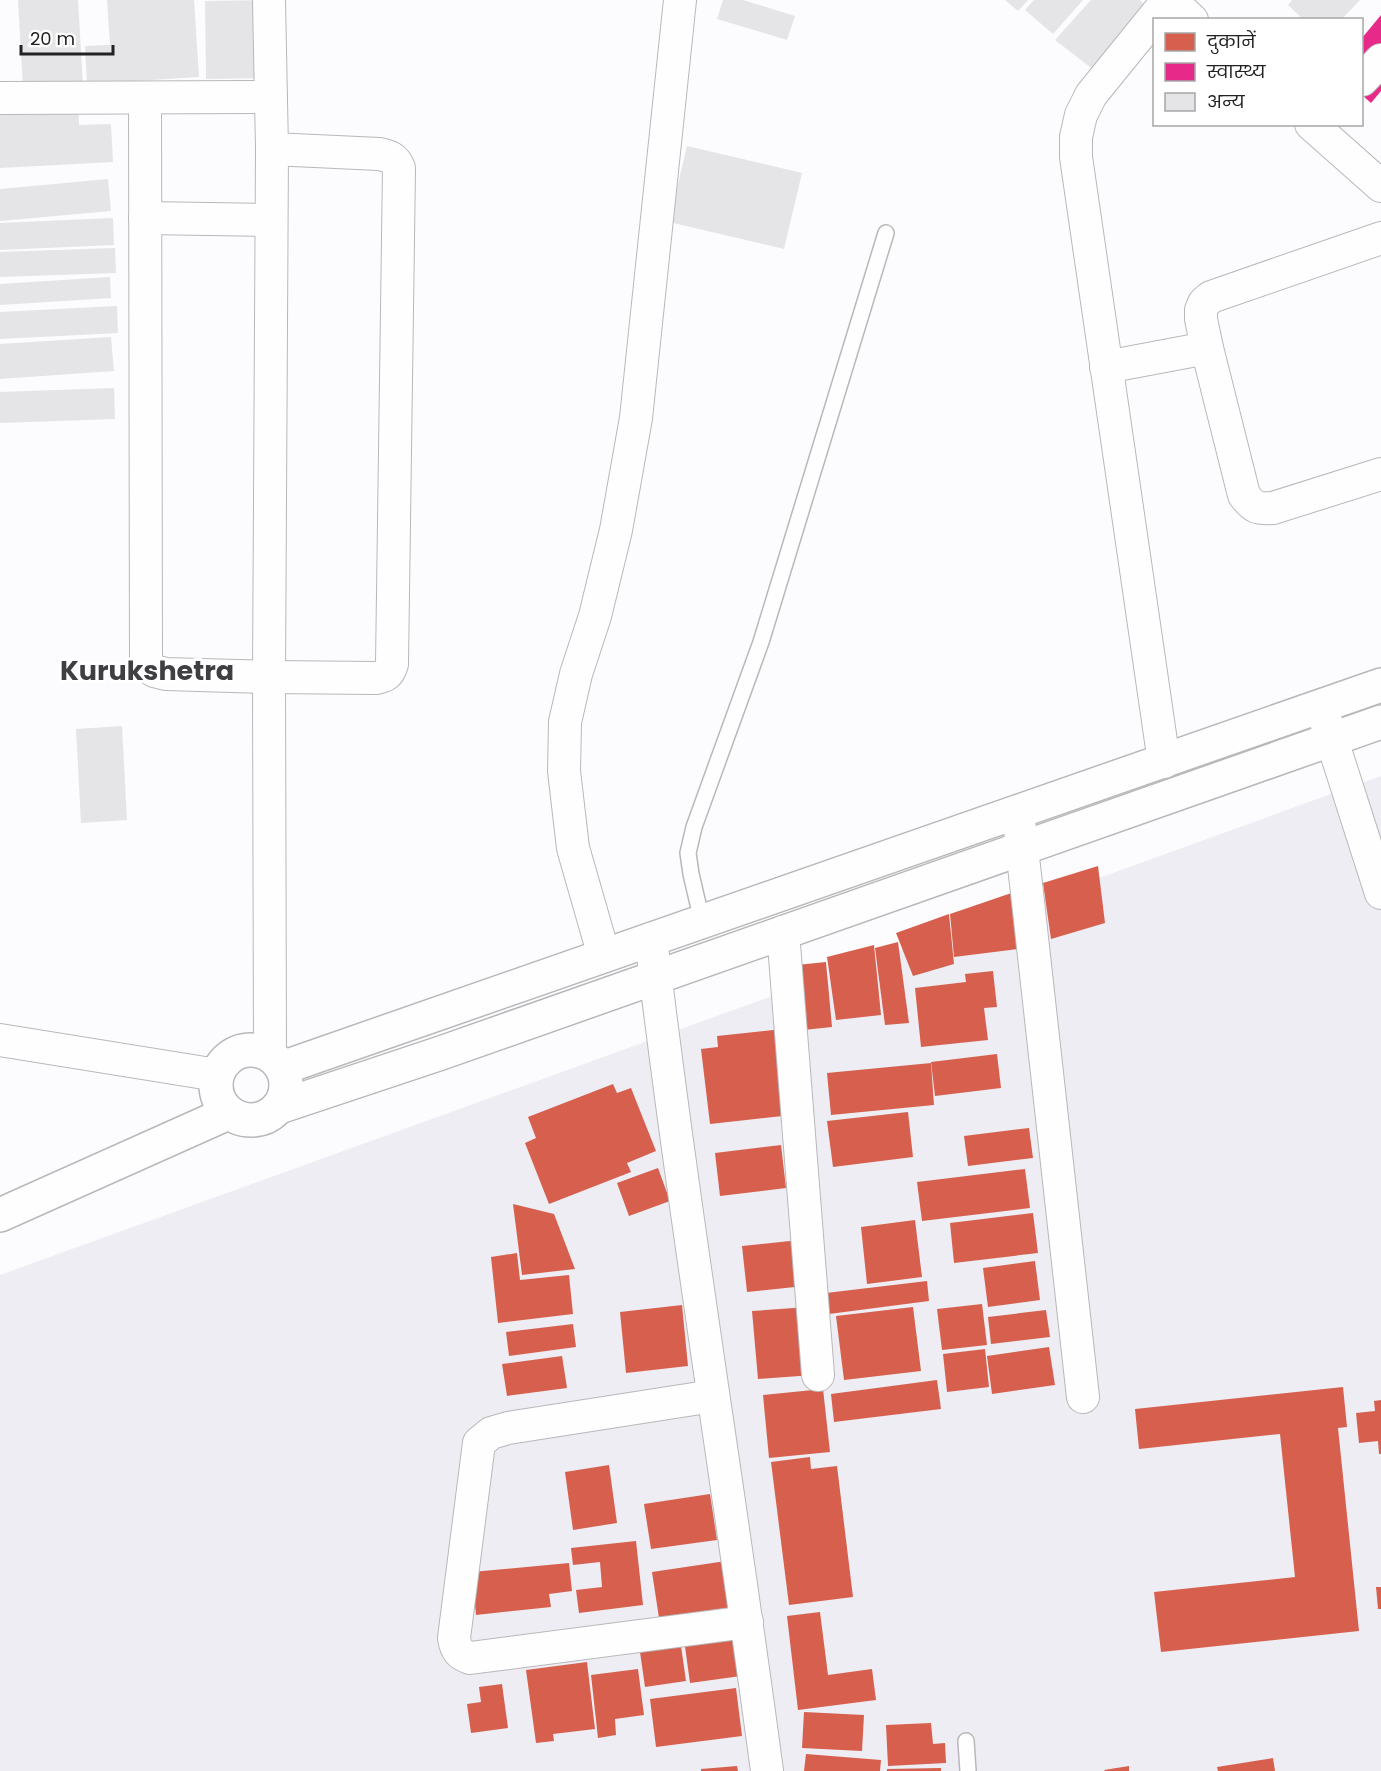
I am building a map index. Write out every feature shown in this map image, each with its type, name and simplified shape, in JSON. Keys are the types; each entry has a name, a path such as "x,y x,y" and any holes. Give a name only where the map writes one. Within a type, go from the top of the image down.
{"main road":[{"path":"276,1062 604,956 1381,685"},
{"path":"279,1107 286,1088 285,1078 276,1062 260,1051 249,1050 238,1052 221,1065 215,1085 216,1095 221,1105 228,1113 238,1118 249,1121 260,1119 279,1107 441,1053 1381,722"},
{"path":"0,1215 228,1113"}],"street":[{"path":"269,0 272,149 269,677 276,1062"},
{"path":"604,956 573,848 564,771 565,722 616,530 634,430 680,0"},
{"path":"1154,18 1169,0 1190,18"},
{"path":"1153,19 1091,95 1081,115 1076,137 1077,163 1164,762"},
{"path":"1363,79 1381,60"},
{"path":"0,98 271,97"},
{"path":"144,98 146,664 154,671 166,674 376,678 390,672 392,664 399,168 396,161 380,154 272,149"},
{"path":"1315,126 1381,186"},
{"path":"145,218 271,220"},
{"path":"1381,238 1211,297 1204,303 1201,310 1207,348 1244,495 1251,504 1259,509 1273,508 1381,474"},
{"path":"1106,367 1207,348"},
{"path":"1321,706 1380,887"},
{"path":"1017,812 1083,1397"},
{"path":"783,932 818,1376"},
{"path":"651,939 767,1771"},
{"path":"0,1040 217,1075"},
{"path":"713,1396 508,1428 491,1433 479,1443 454,1638 456,1649 462,1655 470,1658 747,1622"}],"lane":[{"path":"702,921 688,853 694,826 761,642 886,233"},
{"path":"966,1741 968,1771"}],"shaded area":[{"path":"1381,776 1381,1771 0,1771 0,1275"}],"building: दुकानें":[{"path":"1098,866 1105,923 1051,939 1043,883"},
{"path":"1020,890 1027,948 954,957 950,914"},
{"path":"949,914 954,964 913,976 896,933"},
{"path":"898,942 909,1023 885,1025 875,948"},
{"path":"874,945 881,1015 836,1020 827,957"},
{"path":"826,962 832,1027 803,1030 797,965"},
{"path":"993,971 997,1007 984,1008 988,1040 921,1047 915,988 966,982 965,974"},
{"path":"782,1029 792,1115 710,1124 701,1049 718,1047 717,1036"},
{"path":"997,1054 1001,1088 935,1096 931,1062"},
{"path":"931,1063 934,1105 831,1115 827,1073"},
{"path":"613,1084 617,1093 631,1088 656,1151 627,1163 631,1172 549,1204 525,1143 536,1138 528,1117"},
{"path":"908,1112 913,1157 833,1167 827,1121"},
{"path":"1029,1128 1033,1158 968,1166 964,1136"},
{"path":"781,1145 786,1188 720,1196 715,1153"},
{"path":"658,1168 670,1201 629,1216 617,1183"},
{"path":"1025,1169 1030,1208 922,1221 917,1182"},
{"path":"513,1204 554,1214 575,1269 522,1275"},
{"path":"1033,1213 1038,1253 954,1263 950,1223"},
{"path":"915,1220 922,1277 867,1284 861,1227"},
{"path":"799,1240 804,1286 747,1292 742,1246"},
{"path":"517,1253 520,1280 569,1275 573,1314 498,1323 491,1257"},
{"path":"1035,1261 1040,1300 988,1307 983,1268"},
{"path":"927,1281 929,1301 829,1314 826,1293"},
{"path":"982,1304 987,1345 942,1350 937,1309"},
{"path":"682,1305 688,1366 626,1373 620,1312"},
{"path":"822,1306 827,1374 758,1379 752,1311"},
{"path":"913,1307 921,1371 844,1380 836,1316"},
{"path":"1046,1310 1050,1337 991,1344 988,1317"},
{"path":"573,1324 576,1347 509,1356 506,1332"},
{"path":"1049,1347 1055,1385 992,1394 987,1356"},
{"path":"985,1349 989,1387 947,1392 943,1354"},
{"path":"562,1356 567,1388 507,1396 502,1364"},
{"path":"937,1380 941,1409 834,1422 831,1394"},
{"path":"1343,1387 1347,1427 1338,1428 1359,1631 1161,1652 1154,1592 1295,1577 1280,1434 1139,1449 1135,1409"},
{"path":"823,1389 830,1452 769,1458 763,1395"},
{"path":"1381,1400 1381,1454 1379,1454 1378,1441 1359,1443 1356,1413 1375,1411 1374,1401"},
{"path":"810,1457 811,1469 837,1466 853,1597 789,1605 771,1462"},
{"path":"609,1465 617,1523 573,1530 565,1472"},
{"path":"710,1494 717,1540 651,1549 644,1504"},
{"path":"636,1541 643,1605 579,1613 576,1590 602,1587 600,1562 573,1565 571,1548"},
{"path":"726,1561 733,1607 659,1618 652,1572"},
{"path":"569,1563 572,1591 549,1594 551,1607 476,1615 472,1572"},
{"path":"1376,1587 1381,1587 1381,1609 1378,1609"},
{"path":"820,1612 828,1675 872,1669 876,1700 798,1710 787,1616"},
{"path":"736,1632 741,1676 690,1683 684,1639"},
{"path":"680,1639 686,1681 645,1687 639,1645"},
{"path":"587,1662 595,1729 553,1734 554,1741 536,1743 526,1670"},
{"path":"638,1669 644,1715 615,1719 616,1735 598,1738 591,1675"},
{"path":"502,1684 508,1728 471,1733 467,1704 481,1702 479,1687"},
{"path":"736,1688 742,1736 656,1747 650,1699"},
{"path":"804,1712 864,1715 862,1751 802,1748"},
{"path":"931,1723 933,1744 945,1743 946,1763 888,1766 886,1725"},
{"path":"806,1754 881,1760 880,1771 804,1771"},
{"path":"1273,1758 1275,1771 1218,1771 1217,1767"},
{"path":"737,1766 738,1771 701,1771 701,1769"},
{"path":"1129,1766 1129,1771 1104,1770"},
{"path":"941,1768 941,1771 887,1771 887,1769"}],"building: स्वास्थ्य":[{"path":"1381,15 1381,91 1371,103 1363,96 1363,37"}],"building: अन्य":[{"path":"18,0 78,0 83,86 23,89"},
{"path":"107,0 194,0 199,77 87,84 85,46 110,45"},
{"path":"267,0 268,78 206,79 205,1"},
{"path":"723,0 743,0 795,16 787,40 717,19"},
{"path":"1005,0 1028,0 1018,11"},
{"path":"1034,0 1083,0 1053,34 1025,10"},
{"path":"1091,0 1140,0 1159,18 1153,18 1153,24 1103,77 1055,40"},
{"path":"1292,0 1360,0 1343,18 1302,18 1288,5"},
{"path":"78,97 79,125 111,124 113,162 0,168 0,102"},
{"path":"687,146 802,173 784,249 669,222"},
{"path":"108,179 111,211 0,221 0,189"},
{"path":"113,218 114,245 0,250 0,223"},
{"path":"115,248 116,273 0,277 0,252"},
{"path":"110,277 111,298 0,305 0,284"},
{"path":"117,306 118,333 0,339 0,312"},
{"path":"111,337 114,371 0,379 0,344"},
{"path":"114,388 115,419 0,423 0,392"},
{"path":"122,726 127,820 81,823 76,729"}],"district":[{"name":"Kurukshetra","path":"147,671"}]}
